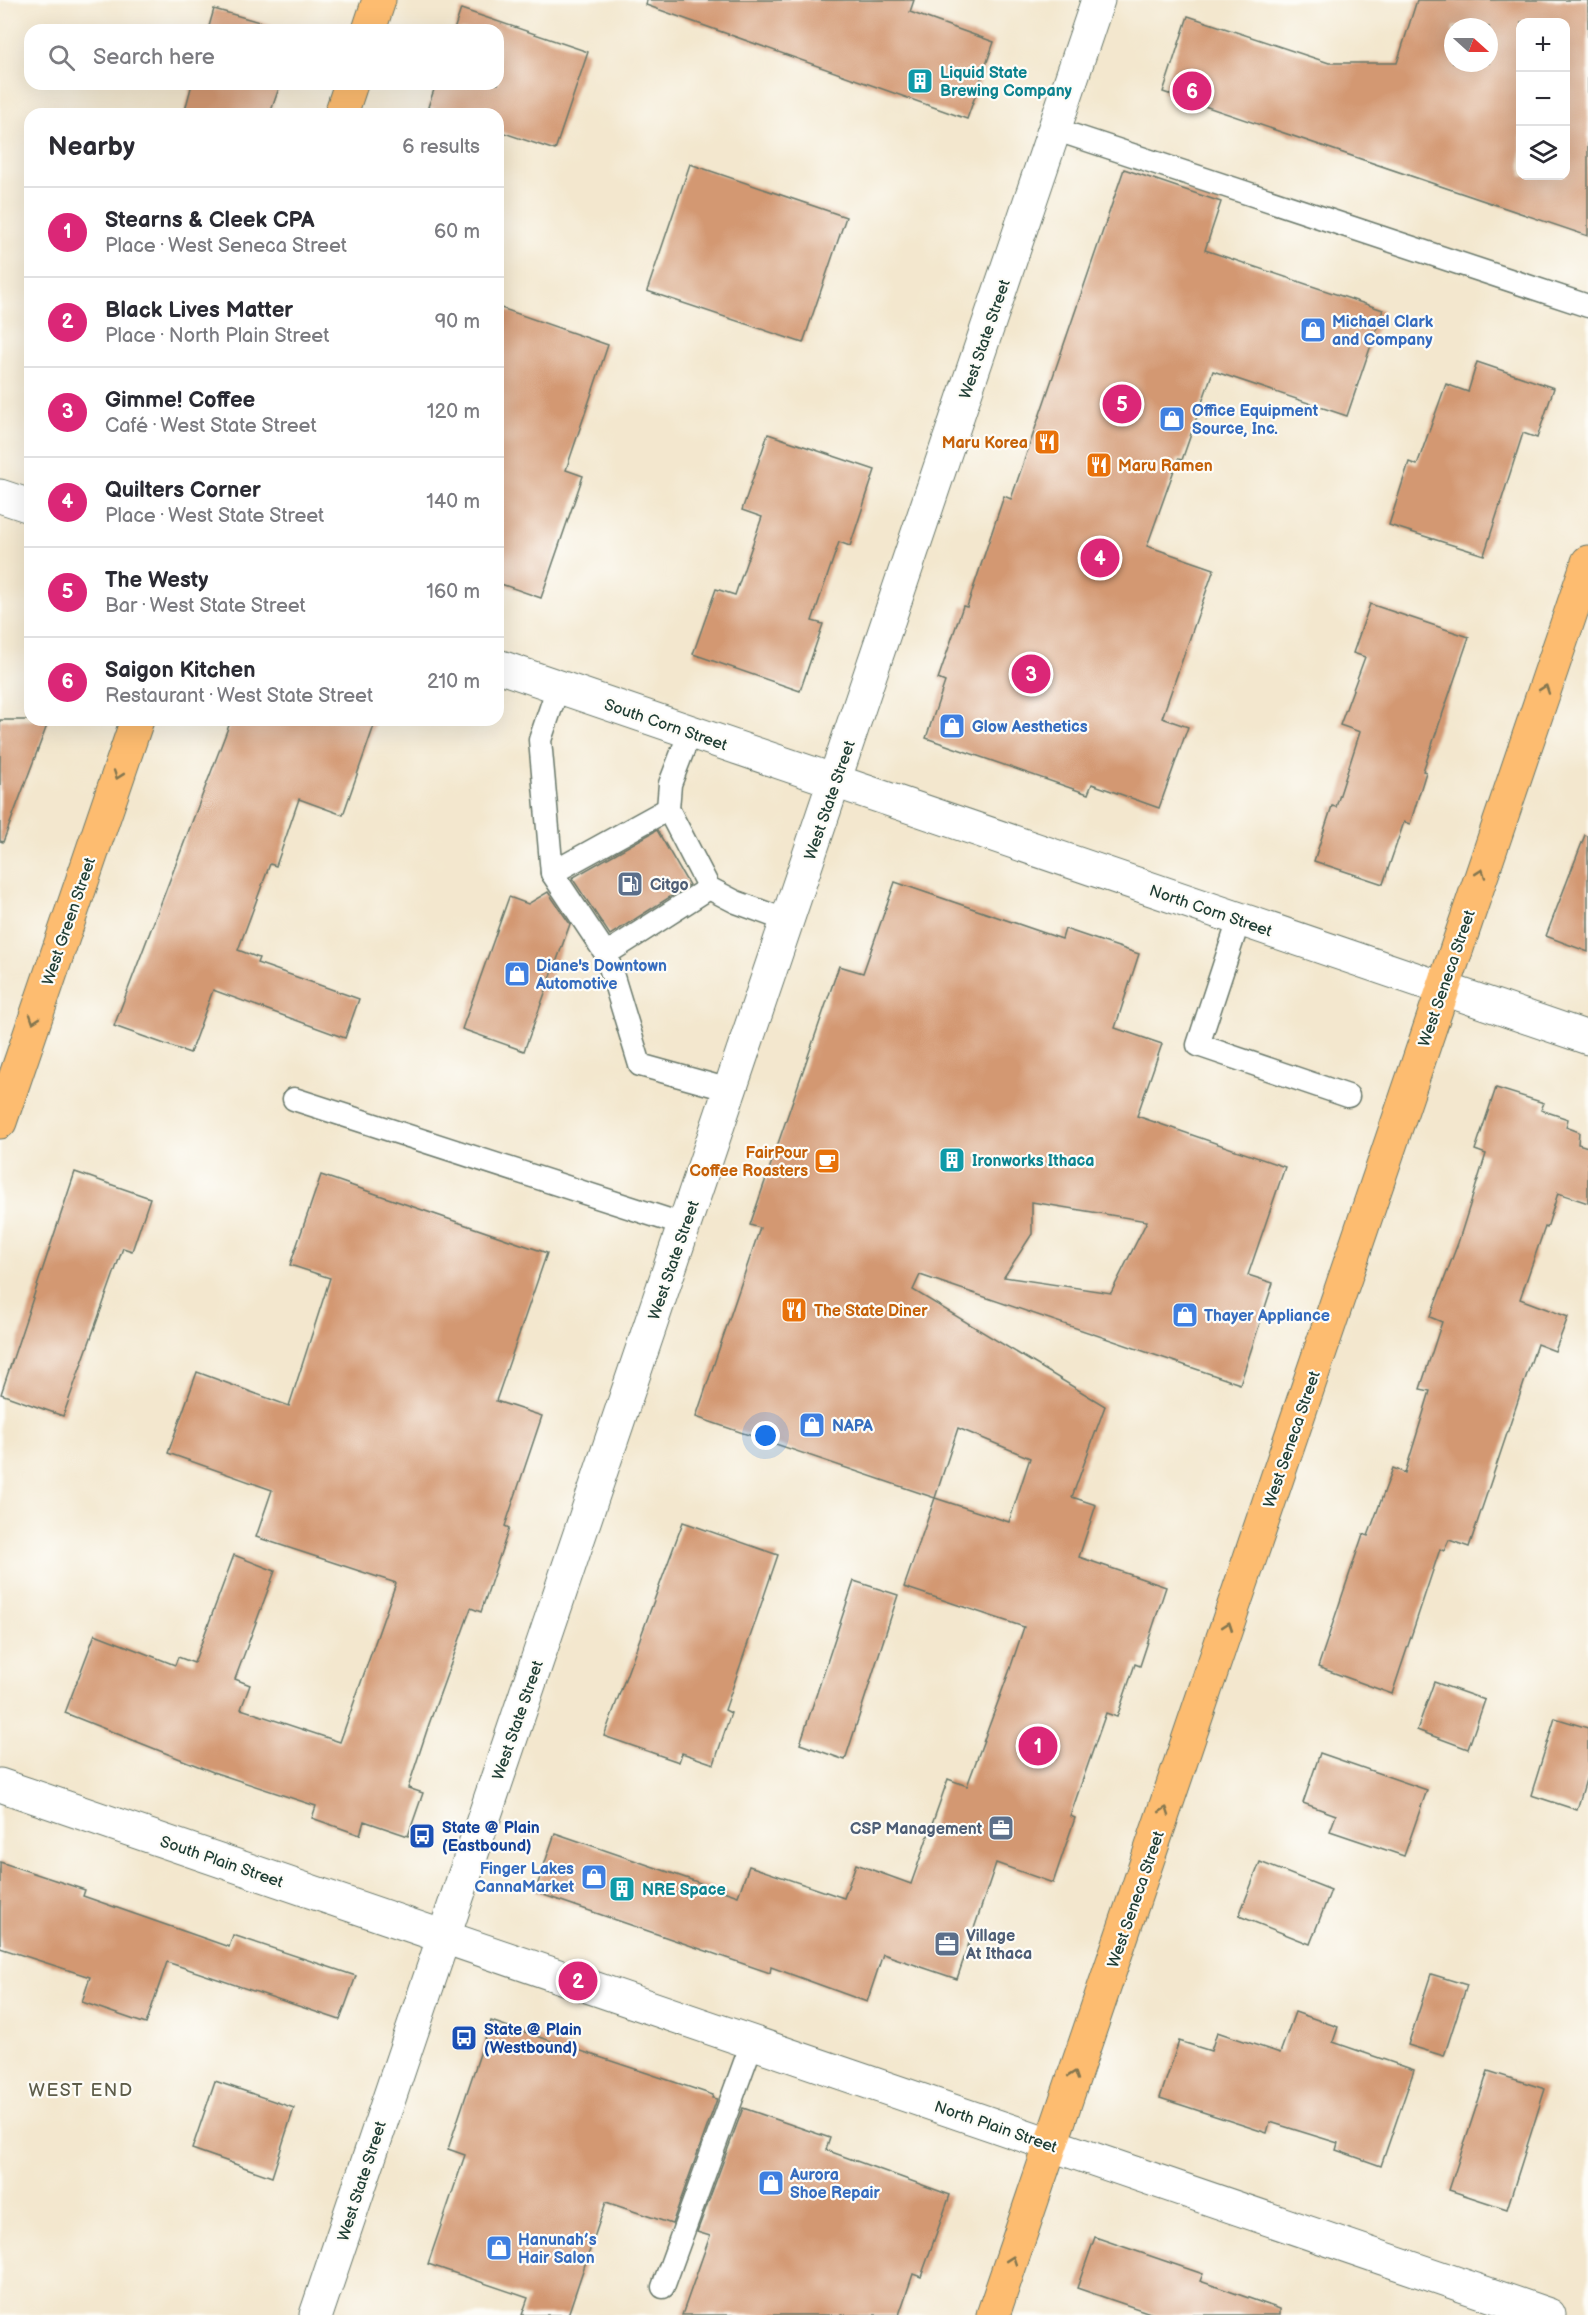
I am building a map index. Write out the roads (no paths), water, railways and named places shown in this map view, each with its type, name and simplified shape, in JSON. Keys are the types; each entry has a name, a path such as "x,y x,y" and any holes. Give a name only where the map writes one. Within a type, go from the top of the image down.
{"highway":[{"path":"371,24 379,0"},
{"path":"343,108 349,90"},
{"name":"West Seneca Street","path":"993,2315 1588,562"},
{"name":"West Green Street","path":"0,1122 135,726"}],"street":[{"name":"West State Street","path":"316,2315 1098,0"},
{"path":"0,496 24,504"},
{"name":"South Corn Street","path":"504,668 835,782"},
{"name":"North Corn Street","path":"835,782 1588,1038"},
{"name":"South Plain Street","path":"0,1785 443,1937"},
{"name":"North Plain Street","path":"443,1937 1549,2315"}],"lane":[{"path":"1054,129 1588,306"},
{"path":"558,687 540,740 552,873 606,954 640,1065 730,1090"},
{"path":"690,732 670,784 668,809 709,888 736,902 788,921"},
{"path":"552,873 608,849 668,809"},
{"path":"606,954 654,917 709,888"},
{"path":"1239,920 1198,1045 1348,1096"},
{"path":"294,1100 684,1226"},
{"path":"663,2287 752,2043"}],"place":[{"name":"Liquid State Brewing Company","path":"920,81"},
{"name":"Saigon Kitchen","path":"1192,91"},
{"name":"Michael Clark and Company","path":"1313,330"},
{"name":"The Westy","path":"1122,404"},
{"name":"Office Equipment Source, Inc.","path":"1172,419"},
{"name":"Maru Korea","path":"1047,442"},
{"name":"Maru Ramen","path":"1099,465"},
{"name":"Quilters Corner","path":"1100,558"},
{"name":"Gimme! Coffee","path":"1031,674"},
{"name":"Glow Aesthetics","path":"952,726"},
{"name":"Citgo","path":"630,884"},
{"name":"Diane's Downtown Automotive","path":"517,974"},
{"name":"Ironworks Ithaca","path":"952,1160"},
{"name":"FairPour Coffee Roasters","path":"827,1161"},
{"name":"The State Diner","path":"794,1310"},
{"name":"Thayer Appliance","path":"1185,1315"},
{"name":"NAPA","path":"812,1425"},
{"name":"Stearns & Cleek CPA","path":"1038,1746"},
{"name":"CSP Management","path":"1001,1828"},
{"name":"State @ Plain (Eastbound)","path":"422,1836"},
{"name":"Finger Lakes CannaMarket","path":"594,1877"},
{"name":"NRE Space","path":"622,1889"},
{"name":"Village At Ithaca","path":"947,1944"},
{"name":"Black Lives Matter","path":"578,1981"},
{"name":"State @ Plain (Westbound)","path":"464,2038"},
{"name":"Aurora Shoe Repair","path":"771,2183"},
{"name":"Hanunah’s Hair Salon","path":"499,2248"}],"district":[{"name":"WEST END","path":"81,2090"}]}
